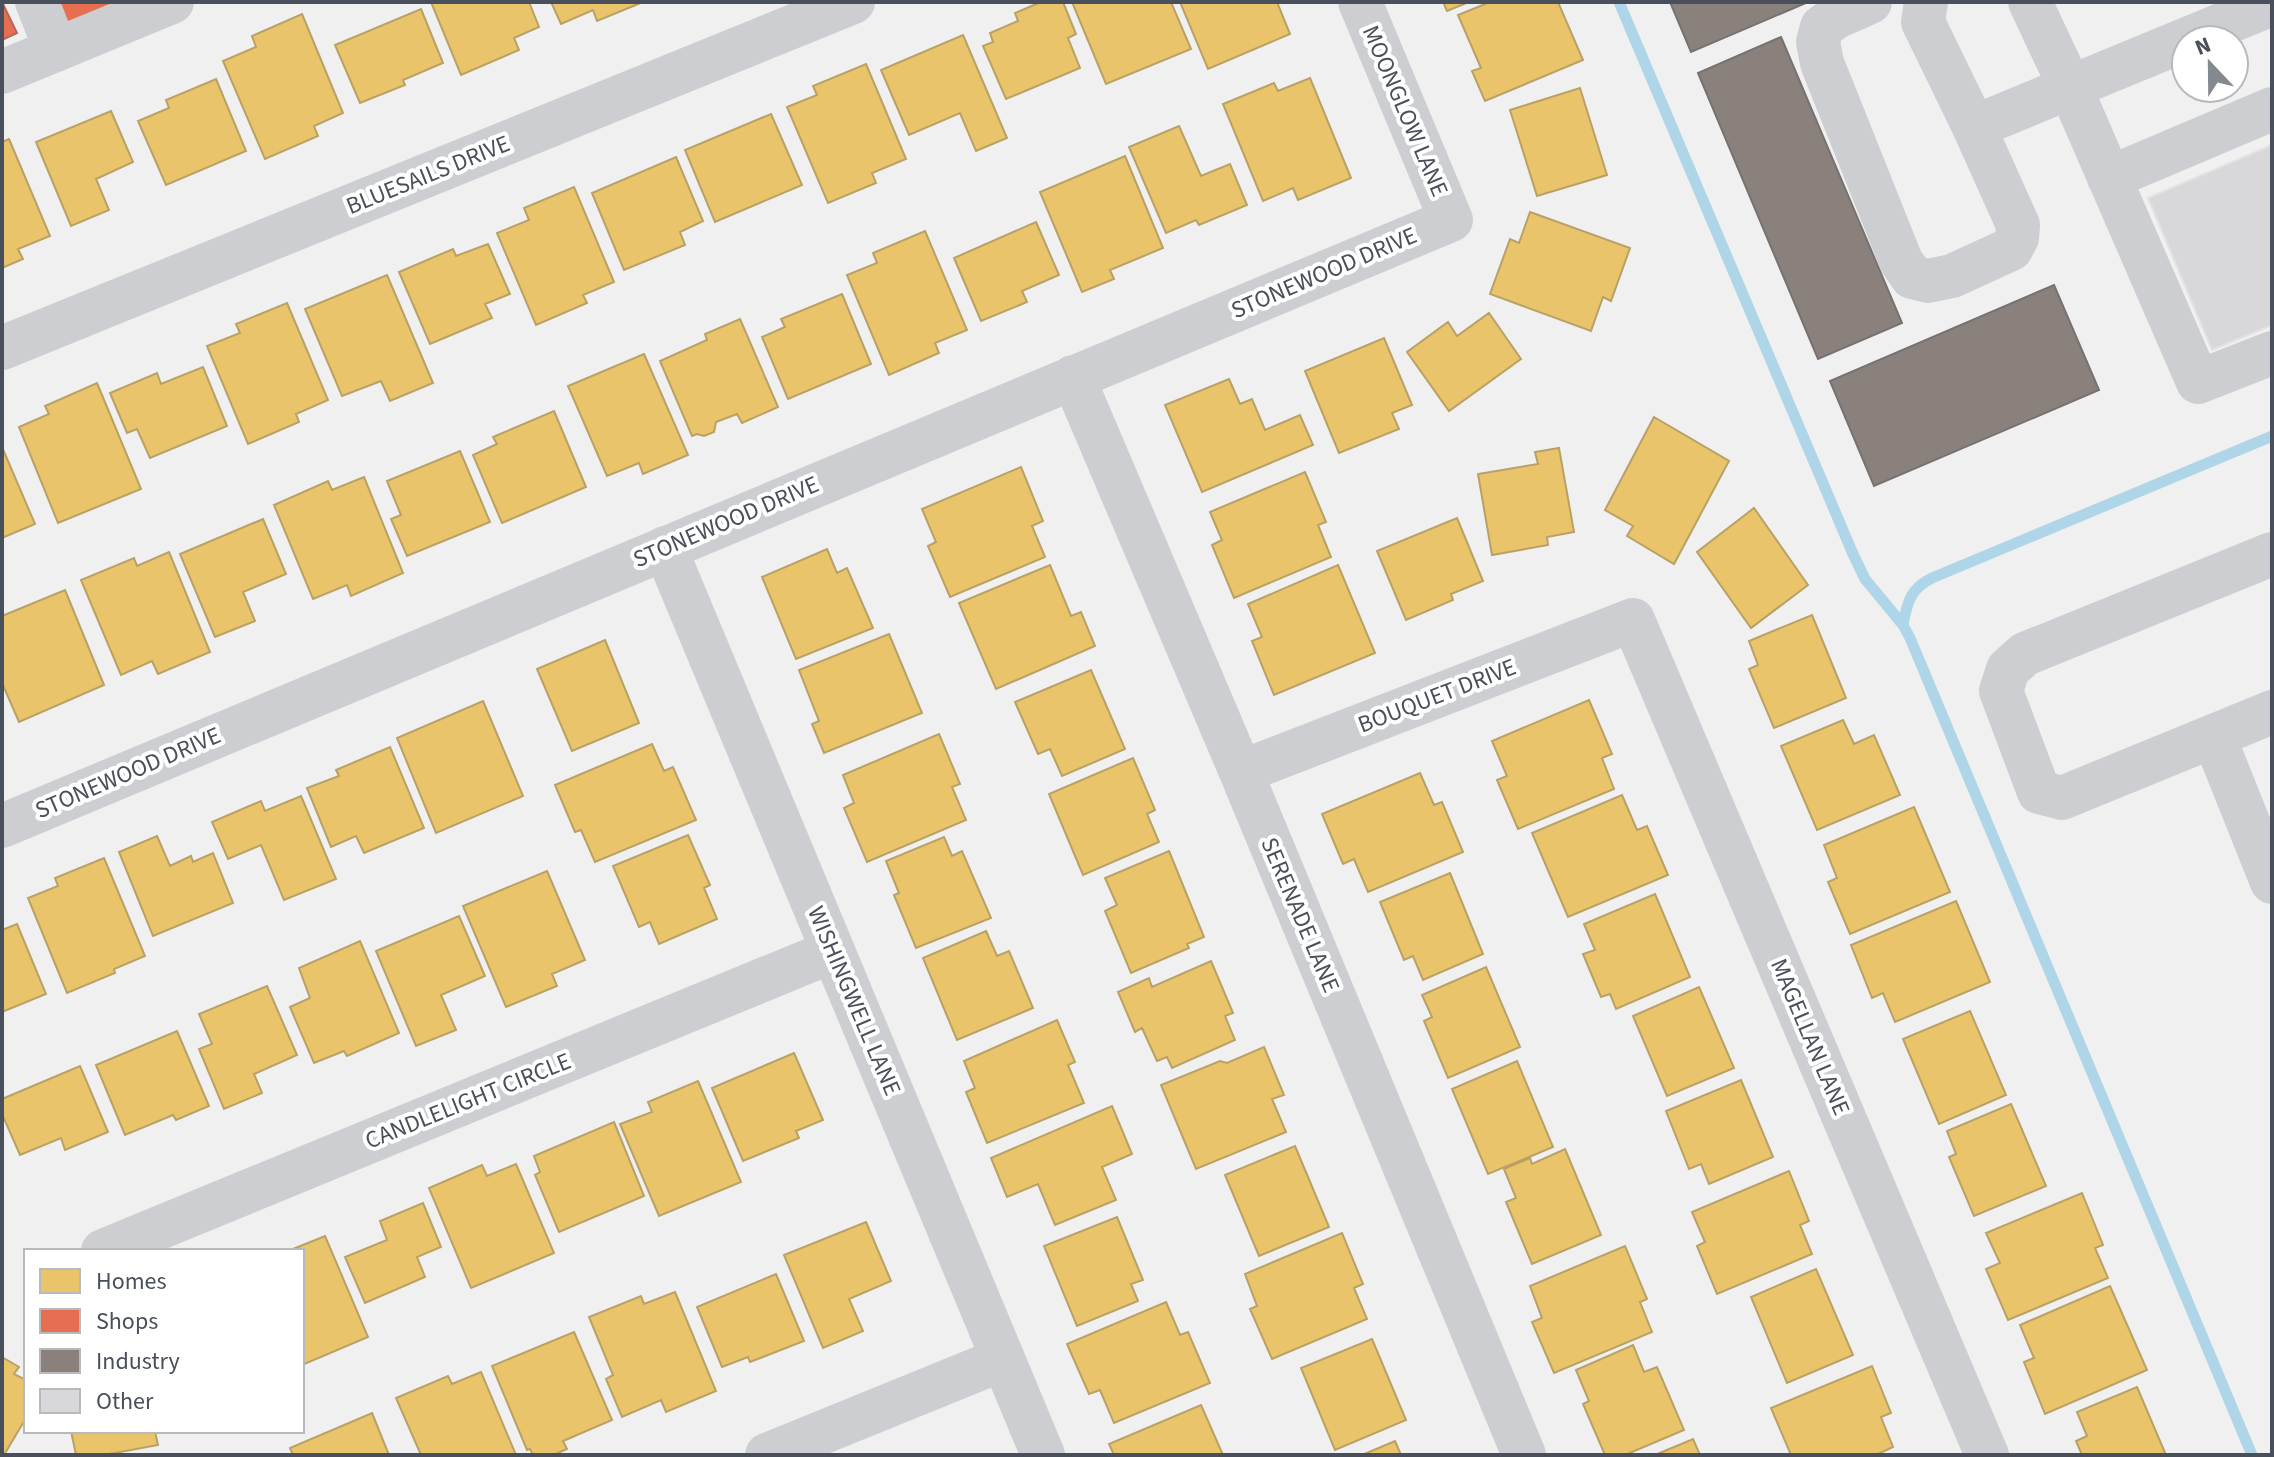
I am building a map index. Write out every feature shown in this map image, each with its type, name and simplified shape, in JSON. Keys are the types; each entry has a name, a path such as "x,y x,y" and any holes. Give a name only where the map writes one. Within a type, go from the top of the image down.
{"street":[{"path":"37,2 56,50"},
{"path":"2,72 172,2"},
{"name":"BLUESAILS DRIVE","path":"2,348 853,2"},
{"name":"MOONGLOW LANE","path":"1360,2 1451,220"},
{"path":"1870,2 1836,17 1822,27 1818,42 1822,63 1901,261 1912,277 1928,281 1952,276 2011,249 2017,238 2018,225 1923,22 1926,2"},
{"path":"2030,2 2198,382 2272,353"},
{"path":"1974,127 2272,4"},
{"path":"2109,178 2272,109"},
{"name":"STONEWOOD DRIVE","path":"2,826 1451,220"},
{"name":"SERENADE LANE","path":"1073,377 1241,772 1524,1455"},
{"name":"WISHINGWELL LANE","path":"665,548 1043,1455"},
{"path":"2272,554 2025,654 2008,669 2001,691 2039,792 2062,798 2272,712"},
{"name":"BOUQUET DRIVE","path":"1241,772 1633,620"},
{"name":"MAGELLAN LANE","path":"1633,620 1987,1455"},
{"path":"2214,737 2272,882"},
{"name":"CANDLELIGHT CIRCLE","path":"108,1249 833,951"},
{"path":"767,1455 1003,1359"}],"building: Homes":[{"path":"431,2 529,2 539,27 514,38 519,50 461,75"},
{"path":"551,2 643,2 597,21 593,10 561,24"},
{"path":"1041,2 1063,2 1076,34 1068,38 1080,68 1006,99 983,46 993,42 990,33 1018,21 1015,13"},
{"path":"1072,2 1171,2 1191,49 1106,84"},
{"path":"1180,2 1277,2 1290,34 1208,69"},
{"path":"1443,2 1469,2 1447,11"},
{"path":"1490,2 1558,2 1583,60 1485,101 1472,71 1481,68 1458,15"},
{"path":"421,9 443,63 403,80 405,85 360,103 335,45"},
{"path":"302,14 343,113 314,126 318,136 265,159 223,61 256,47 252,36"},
{"path":"963,35 1007,138 976,151 960,113 909,135 881,70"},
{"path":"866,64 906,159 872,173 876,183 828,203 787,107 817,95 813,86"},
{"path":"1310,78 1351,178 1298,200 1293,188 1263,201 1223,104 1274,83 1278,91"},
{"path":"216,79 246,151 166,185 138,121 169,108 166,100"},
{"path":"1580,88 1607,175 1537,196 1510,110"},
{"path":"111,111 133,162 96,179 109,210 71,226 36,142"},
{"path":"771,114 802,185 715,222 685,150"},
{"path":"1179,126 1201,176 1230,164 1247,205 1199,225 1196,220 1166,233 1129,147"},
{"path":"9,139 50,236 18,249 23,259 2,268 2,142"},
{"path":"1125,156 1163,248 1110,270 1114,279 1082,292 1040,192"},
{"path":"676,157 703,221 680,232 685,245 624,270 592,193"},
{"path":"574,187 614,282 583,295 587,303 536,325 497,233 529,220 524,208"},
{"path":"1530,212 1630,248 1611,301 1603,297 1591,331 1490,294 1510,239 1519,243"},
{"path":"1036,222 1059,275 1022,291 1027,302 981,321 954,258"},
{"path":"925,231 967,330 935,343 939,353 889,375 847,275 877,263 873,253"},
{"path":"488,244 510,294 485,304 492,318 430,344 399,272 453,249 456,256"},
{"path":"387,275 433,383 390,401 381,381 342,396 305,309"},
{"path":"842,294 871,364 788,399 762,337 785,327 781,319"},
{"path":"287,303 328,400 296,414 299,422 248,444 207,346 240,333 236,324"},
{"path":"1489,313 1521,359 1449,411 1407,352 1448,322 1457,336"},
{"path":"740,319 778,407 742,423 737,414 716,422 714,432 692,436 660,361 707,340 705,334"},
{"path":"1384,338 1412,405 1392,413 1399,429 1339,453 1305,371"},
{"path":"644,354 688,455 643,474 639,463 607,476 568,386"},
{"path":"203,367 227,426 150,458 137,429 127,433 110,393 157,373 161,384"},
{"path":"1229,379 1240,404 1252,399 1265,430 1300,415 1313,445 1202,492 1165,405"},
{"path":"97,383 141,489 58,523 19,427 49,414 45,406"},
{"path":"554,411 586,487 502,523 473,455 497,444 493,437"},
{"path":"1654,417 1729,461 1674,564 1627,536 1633,526 1605,510"},
{"path":"2,447 35,524 2,538"},
{"path":"1559,448 1574,532 1547,537 1548,545 1492,555 1478,474 1538,464 1535,452"},
{"path":"460,451 490,522 407,556 391,519 401,515 387,481"},
{"path":"1021,467 1043,521 1032,526 1045,557 950,597 928,546 936,542 922,509"},
{"path":"1305,472 1326,522 1318,525 1331,557 1234,598 1212,545 1222,540 1210,512"},
{"path":"364,477 403,573 351,596 347,585 313,599 274,505 328,481 332,490"},
{"path":"1754,508 1808,585 1751,628 1697,552"},
{"path":"1457,518 1483,581 1451,594 1453,600 1406,620 1377,551"},
{"path":"263,519 286,574 243,592 255,621 215,637 180,554"},
{"path":"827,549 837,573 847,568 873,628 796,659 762,577"},
{"path":"169,552 210,652 158,674 152,661 121,675 81,580 134,558 137,566"},
{"path":"1050,565 1071,616 1081,612 1095,646 996,689 959,603"},
{"path":"1338,565 1375,653 1274,695 1252,641 1262,637 1248,604"},
{"path":"65,590 104,685 19,722 2,683 2,616"},
{"path":"1812,615 1846,698 1774,728 1749,669 1758,665 1749,641"},
{"path":"889,634 922,713 824,753 812,724 819,721 799,670"},
{"path":"605,640 639,723 572,751 537,669"},
{"path":"1091,670 1125,749 1062,776 1050,749 1038,754 1015,702"},
{"path":"1589,700 1612,754 1602,758 1614,789 1518,829 1497,780 1507,776 1492,741"},
{"path":"483,701 523,796 436,833 397,738"},
{"path":"1843,720 1854,744 1874,735 1900,795 1817,830 1781,746"},
{"path":"939,734 960,784 952,787 966,820 867,862 844,808 854,803 843,775"},
{"path":"652,744 664,771 673,767 696,820 595,862 581,830 575,832 555,785"},
{"path":"390,747 424,828 364,853 356,836 331,847 307,788 339,776 336,770"},
{"path":"1133,758 1155,810 1147,814 1159,842 1083,875 1049,794"},
{"path":"1420,773 1434,805 1442,802 1463,852 1368,892 1354,859 1343,864 1322,814"},
{"path":"1622,795 1637,830 1647,826 1668,875 1568,917 1532,833"},
{"path":"301,796 336,879 284,900 261,845 228,859 212,822 261,801 265,811"},
{"path":"1914,807 1950,892 1850,934 1828,882 1837,878 1824,845"},
{"path":"688,835 710,885 704,888 717,919 659,944 650,922 639,927 613,866"},
{"path":"157,836 170,866 191,856 193,862 213,853 233,903 153,936 119,852"},
{"path":"944,837 952,856 962,851 991,918 916,948 894,895 899,893 886,861"},
{"path":"1169,851 1204,937 1187,944 1189,948 1131,973 1105,911 1117,905 1105,878"},
{"path":"104,858 145,956 114,969 115,973 67,993 28,898 58,886 55,878"},
{"path":"547,871 585,960 552,974 557,986 506,1007 463,906"},
{"path":"1450,873 1483,954 1423,980 1413,956 1404,960 1380,902"},
{"path":"1655,894 1690,977 1616,1009 1610,994 1601,997 1583,954 1595,950 1584,924"},
{"path":"1956,901 1990,982 1895,1022 1883,993 1872,998 1851,945"},
{"path":"459,916 485,976 441,995 456,1030 416,1046 376,951"},
{"path":"17,924 46,994 2,1012 2,930"},
{"path":"986,931 997,956 1009,951 1033,1008 957,1040 923,958"},
{"path":"360,941 399,1033 347,1056 344,1051 314,1063 290,1007 310,998 299,968"},
{"path":"1211,961 1233,1013 1225,1016 1235,1040 1172,1068 1167,1057 1157,1061 1142,1028 1135,1032 1118,992 1149,978 1152,987"},
{"path":"1486,967 1520,1047 1448,1078 1424,1021 1432,1017 1422,995"},
{"path":"267,986 297,1055 254,1074 262,1093 224,1109 199,1049 212,1044 199,1014"},
{"path":"1699,987 1734,1068 1667,1096 1633,1016"},
{"path":"1970,1011 2006,1095 1939,1124 1903,1039"},
{"path":"1057,1020 1075,1062 1068,1065 1084,1103 987,1143 966,1092 975,1088 964,1061"},
{"path":"177,1031 209,1106 176,1120 173,1115 125,1135 96,1065"},
{"path":"1264,1047 1284,1095 1272,1099 1286,1132 1196,1169 1161,1085"},
{"path":"794,1053 823,1120 796,1131 799,1138 743,1161 712,1088"},
{"path":"1517,1061 1553,1147 1488,1174 1452,1089"},
{"path":"80,1066 108,1132 65,1150 61,1138 20,1155 2,1114 2,1099"},
{"path":"1741,1080 1773,1157 1709,1184 1701,1164 1689,1169 1666,1111"},
{"path":"698,1081 741,1182 659,1216 620,1124 652,1112 648,1102"},
{"path":"2011,1104 2046,1186 1974,1216 1949,1157 1956,1154 1947,1131"},
{"path":"1112,1106 1132,1154 1102,1167 1116,1200 1055,1225 1038,1184 1007,1197 991,1158"},
{"path":"614,1122 644,1196 559,1232 535,1175 540,1172 534,1156"},
{"path":"1295,1146 1329,1227 1259,1256 1225,1175"},
{"path":"1565,1149 1601,1235 1532,1264 1506,1202 1516,1198 1504,1169 1530,1158 1532,1164"},
{"path":"516,1164 554,1253 471,1288 429,1188 482,1165 487,1176"},
{"path":"1789,1171 1809,1221 1800,1225 1812,1254 1717,1294 1697,1246 1705,1242 1692,1212"},
{"path":"2082,1193 2103,1245 2095,1248 2108,1278 2008,1320 1986,1269 2000,1263 1986,1233"},
{"path":"423,1203 441,1247 417,1257 425,1277 365,1303 345,1257 387,1240 380,1221"},
{"path":"1117,1217 1143,1280 1131,1284 1138,1301 1077,1326 1044,1246"},
{"path":"866,1222 891,1281 849,1299 863,1331 823,1348 784,1255"},
{"path":"1342,1233 1363,1284 1354,1288 1367,1319 1272,1359 1250,1309 1257,1306 1245,1274"},
{"path":"325,1236 368,1337 304,1364 304,1249 293,1249"},
{"path":"1625,1246 1647,1299 1640,1302 1652,1332 1554,1373 1532,1322 1542,1318 1530,1286"},
{"path":"1816,1269 1853,1355 1787,1383 1751,1297"},
{"path":"776,1274 804,1341 750,1362 748,1357 722,1367 697,1307"},
{"path":"2110,1286 2147,1370 2045,1414 2024,1362 2034,1358 2020,1325"},
{"path":"675,1292 716,1391 666,1412 661,1400 622,1417 606,1379 613,1375 589,1317 641,1296 644,1304"},
{"path":"1166,1302 1180,1335 1188,1332 1210,1383 1114,1423 1100,1390 1089,1394 1067,1344"},
{"path":"574,1332 612,1420 563,1441 567,1449 553,1455 533,1455 530,1449 527,1450 492,1366"},
{"path":"1372,1339 1406,1420 1335,1450 1301,1368"},
{"path":"1633,1345 1644,1372 1657,1367 1684,1430 1625,1455 1605,1455 1583,1404 1589,1401 1576,1370"},
{"path":"2,1357 19,1367 14,1374 24,1379 24,1421 2,1455"},
{"path":"1872,1366 1891,1413 1881,1417 1893,1447 1876,1455 1791,1455 1771,1408"},
{"path":"481,1372 516,1455 421,1455 396,1398 448,1376 452,1384"},
{"path":"2137,1387 2166,1455 2082,1455 2076,1441 2087,1436 2077,1412"},
{"path":"1201,1405 1223,1455 1114,1455 1109,1444"},
{"path":"372,1413 389,1455 293,1455 290,1448"},
{"path":"71,1433 155,1433 158,1445 104,1455 76,1455"},
{"path":"1693,1439 1700,1455 1655,1455"},
{"path":"1395,1441 1401,1455 1362,1455"}],"building: Shops":[{"path":"2,2 17,33 2,40"},
{"path":"59,2 136,2 70,29"}],"building: Industry":[{"path":"1670,2 1808,2 1691,52"},
{"path":"1781,37 1902,323 1818,359 1698,73"},
{"path":"2054,285 2099,390 1874,486 1830,381"}],"building: Other":[{"path":"2272,145 2272,325 2212,350 2148,198"}],"waterway":[{"path":"1619,2 1853,554 1865,579 1910,638 2252,1455"},
{"path":"1903,625 1911,597 1919,586 1932,578 2272,436"}]}
